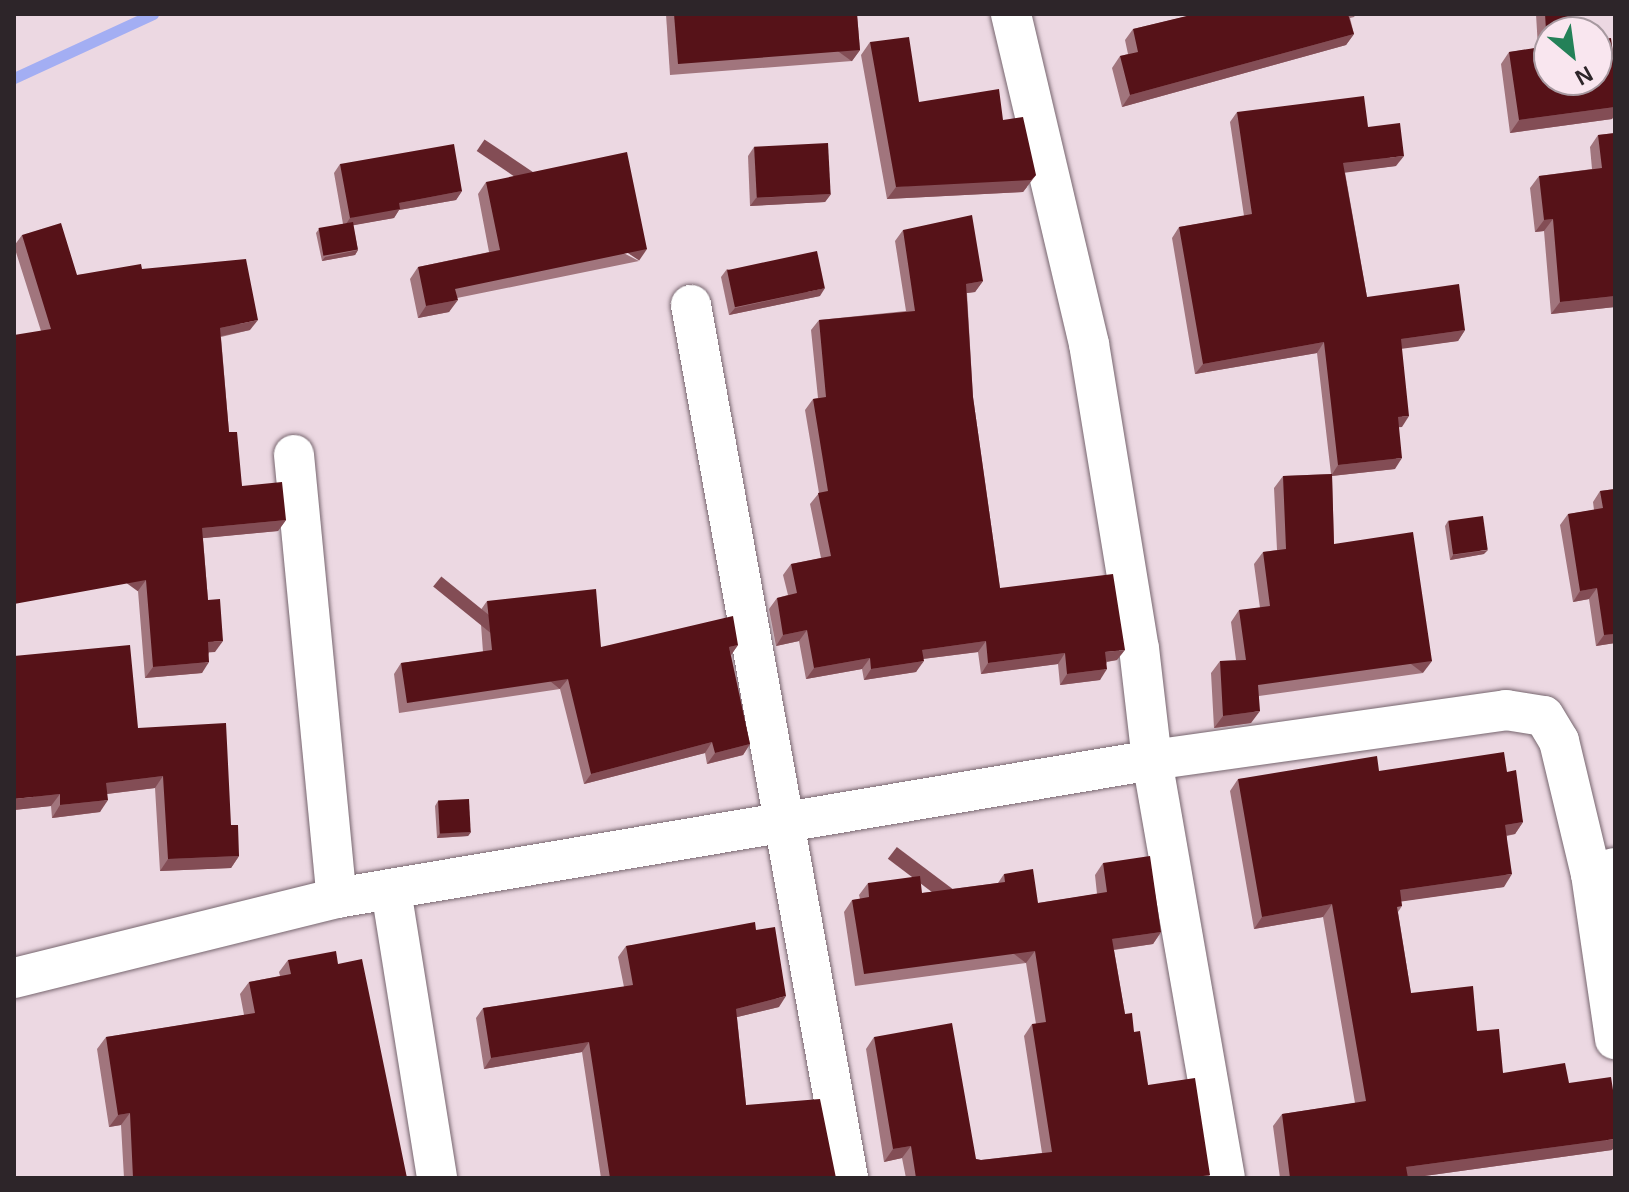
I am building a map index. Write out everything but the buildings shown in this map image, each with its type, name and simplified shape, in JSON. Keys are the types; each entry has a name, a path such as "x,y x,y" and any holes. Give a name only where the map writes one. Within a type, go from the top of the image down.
{"street":[{"path":"1011,14 1089,344 1139,648 1152,760 1225,1178"},
{"path":"691,305 780,821 848,1178"},
{"path":"294,455 337,898"},
{"path":"14,978 337,898 1152,760 1506,710 1544,716 1559,741 1603,871 1615,1039"},
{"path":"391,890 437,1178"}],"waterway":[{"path":"14,78 153,14"}]}
